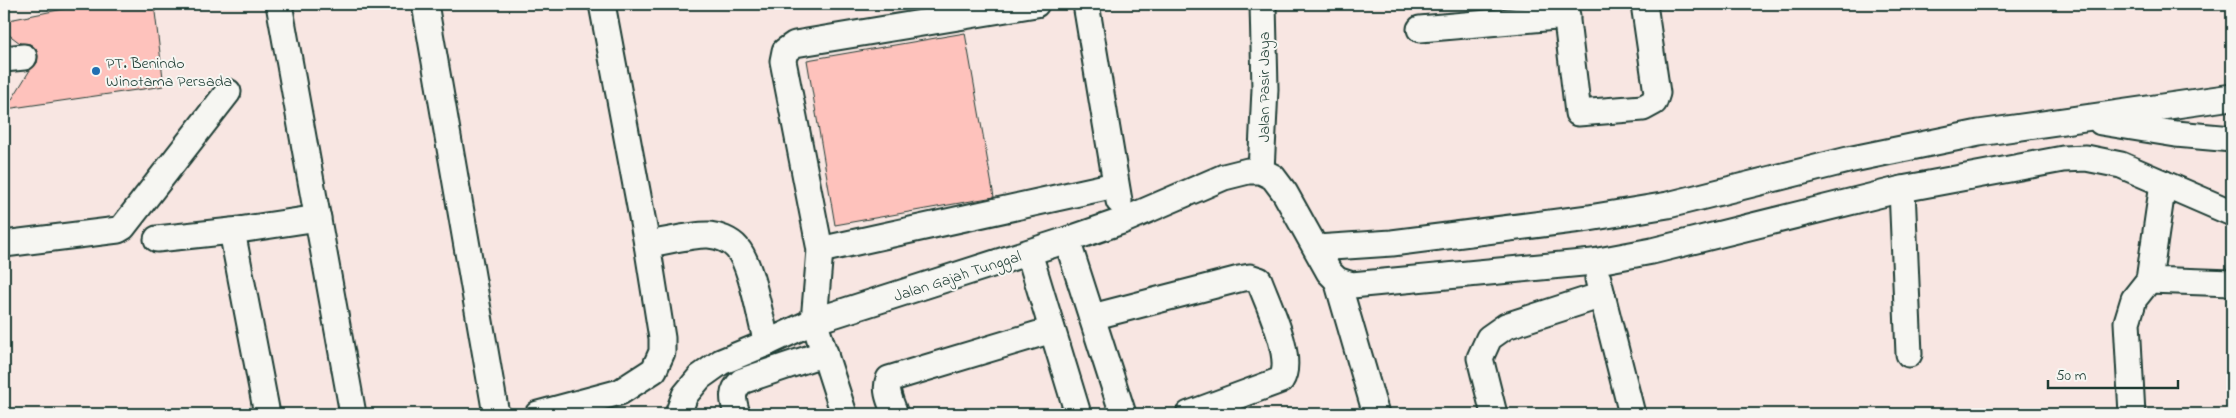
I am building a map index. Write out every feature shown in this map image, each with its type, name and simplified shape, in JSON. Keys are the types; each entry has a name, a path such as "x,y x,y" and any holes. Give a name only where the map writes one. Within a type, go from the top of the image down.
{"street":[{"path":"279,4 353,414"},
{"path":"425,4 496,414"},
{"path":"538,414 620,392 657,366 662,352 647,244 602,4"},
{"path":"844,414 814,321 820,250 783,61 785,50 795,44 1036,4"},
{"path":"1086,4 1122,221"},
{"name":"Jalan Pasir Jaya","path":"1261,171 1265,89 1262,4"},
{"path":"1420,30 1570,7 1578,113 1643,108 1654,102 1657,93 1644,4"},
{"path":"4,244 118,230 123,227 228,92"},
{"path":"1317,248 1392,243 1589,218 1668,205 1848,160 1979,133 2232,97"},
{"path":"2074,118 2176,134 2232,139"},
{"path":"1261,171 1273,177 1285,193 1329,272 1337,280 1352,285 1593,262 1652,252 1902,189 2063,159 2086,158 2121,165 2232,213"},
{"name":"Jalan Gajah Tunggal","path":"678,414 685,395 700,377 721,362 814,321 1029,253 1122,221 1224,177 1261,171"},
{"path":"2132,414 2127,322 2134,298 2150,280 2163,183"},
{"path":"820,250 1115,185"},
{"path":"1902,189 1909,354"},
{"path":"157,239 232,231 318,218"},
{"path":"232,231 266,414"},
{"path":"647,244 708,235 728,240 736,247 745,264 766,343"},
{"path":"1067,240 1123,414"},
{"path":"1029,253 1078,414"},
{"path":"1593,262 1632,414"},
{"path":"1092,317 1239,279 1250,278 1259,280 1286,356 1286,373 1281,380 1189,414"},
{"path":"1337,280 1376,414"},
{"path":"2150,280 2232,282"},
{"path":"1494,414 1480,358 1489,338 1506,326 1602,295"},
{"path":"894,414 887,394 889,379 1052,330"},
{"path":"737,414 732,398 735,388 742,382 824,353"}],"shaded area":[{"path":"4,4 2232,4 2232,414 4,414"}],"building":[{"name":"PT. Benindo Winotama Persada","path":"88,4 154,4 164,86 6,109 30,70 37,63 38,56 36,49 30,44 20,43 4,31 4,21"},
{"path":"965,33 994,197 835,225 807,60"}],"place":[{"name":"PT. Benindo Winotama Persada","path":"96,71"}]}
